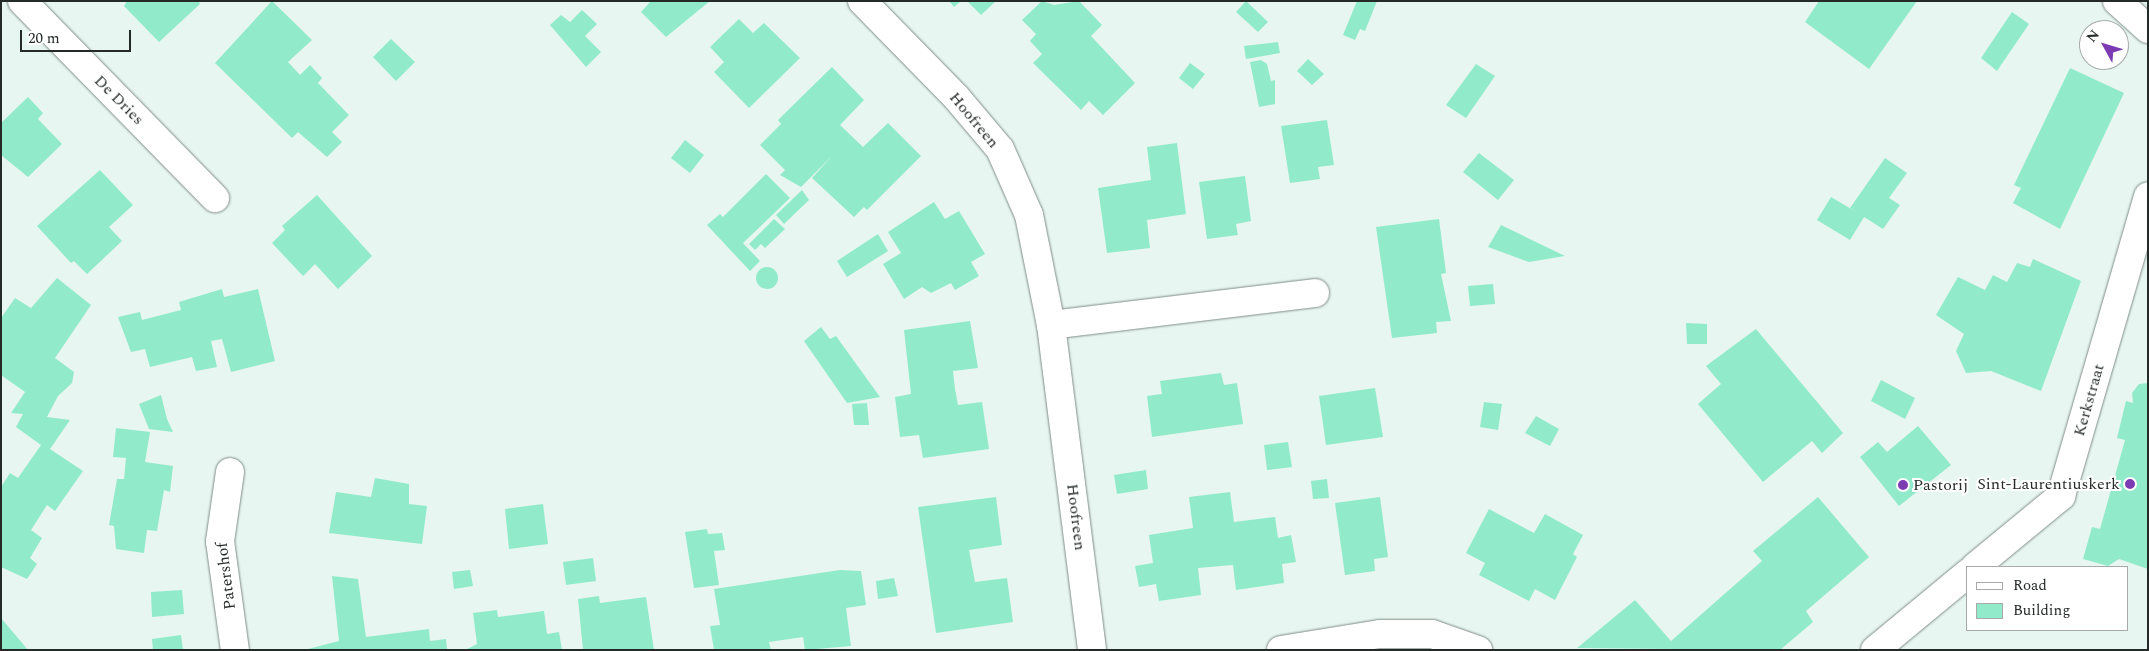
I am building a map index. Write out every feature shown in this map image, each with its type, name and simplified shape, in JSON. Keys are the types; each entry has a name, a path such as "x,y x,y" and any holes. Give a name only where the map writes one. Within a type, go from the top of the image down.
{"street":[{"name":"De Dries","path":"22,1 215,198"},
{"name":"Hoofreen","path":"862,1 956,97 1000,149 1029,215 1051,326 1092,650"},
{"path":"2117,1 2148,28"},
{"name":"Kerkstraat","path":"1975,566 2061,496 2148,196"},
{"path":"1051,326 1315,293"},
{"name":"Patershof","path":"230,472 220,542 235,650"},
{"path":"1875,650 1966,575"},
{"path":"1281,650 1380,634 1432,634 1478,650"}],"building":[{"path":"127,1 198,1 200,4 159,42 124,6"},
{"path":"272,1 312,40 288,62 300,75 310,65 322,78 318,83 349,115 332,132 342,142 327,157 298,132 292,138 215,63"},
{"path":"651,1 710,1 666,37 641,12"},
{"path":"949,1 961,1 954,7"},
{"path":"967,1 996,1 981,15"},
{"path":"1042,1 1054,5 1079,1 1102,25 1091,36 1135,83 1103,115 1089,101 1081,110 1033,63 1042,54 1030,41 1036,34 1022,20"},
{"path":"1246,1 1268,22 1258,32 1236,12"},
{"path":"1357,1 1377,1 1365,31 1360,29 1355,40 1343,35"},
{"path":"1819,1 1917,1 1869,69 1805,22"},
{"path":"582,10 597,24 585,36 601,52 586,67 550,25 561,15 570,22"},
{"path":"2012,12 2029,24 1997,71 1981,58"},
{"path":"739,19 753,33 764,23 800,58 749,108 714,72 724,62 710,47"},
{"path":"391,39 415,62 396,81 373,57"},
{"path":"1278,42 1280,53 1246,59 1244,46"},
{"path":"1308,59 1324,74 1312,85 1297,71"},
{"path":"1261,60 1267,64 1271,81 1275,80 1275,104 1259,107 1250,62"},
{"path":"1190,63 1205,74 1193,89 1179,78"},
{"path":"1476,64 1495,76 1466,118 1446,105"},
{"path":"832,67 864,100 840,125 863,147 888,123 921,156 867,210 864,207 854,217 812,178 832,156 801,187 780,175 785,170 760,145 781,124 778,120"},
{"path":"2070,68 2124,93 2060,229 2013,203 2021,188 2014,185"},
{"path":"28,97 43,113 38,119 62,144 28,177 1,155 1,123"},
{"path":"1327,120 1334,165 1318,167 1320,179 1290,183 1281,126"},
{"path":"685,140 704,155 690,173 671,158"},
{"path":"1177,143 1186,214 1147,220 1150,248 1107,253 1098,188 1151,180 1147,147"},
{"path":"1479,153 1514,180 1498,200 1463,172"},
{"path":"1885,158 1907,173 1889,198 1900,205 1883,229 1864,217 1850,240 1817,220 1831,197 1858,213 1850,208"},
{"path":"100,170 133,205 109,227 122,241 87,274 74,261 71,263 37,226"},
{"path":"766,174 790,198 743,243 760,261 750,271 707,225 720,214 723,217"},
{"path":"1245,176 1251,221 1236,224 1238,235 1207,239 1199,182"},
{"path":"802,190 809,200 784,224 776,215"},
{"path":"317,195 372,256 338,289 315,264 303,276 272,243 285,230 282,226"},
{"path":"934,202 945,219 959,211 985,254 971,262 979,276 955,290 951,283 931,293 922,287 904,299 883,264 901,253 888,232"},
{"path":"774,219 785,229 765,248 761,244 755,250 749,244"},
{"path":"1439,219 1446,273 1441,274 1451,321 1436,322 1437,333 1392,338 1376,227"},
{"path":"1501,225 1565,256 1529,262 1488,247"},
{"path":"878,234 888,251 847,277 837,261"},
{"path":"2033,259 2081,281 2041,391 1991,371 1966,373 1956,351 1964,334 1936,315 1958,277 1985,290 1993,275 2007,282 2017,263 2030,267"},
{"path":"767,267 775,270 778,278 775,286 767,289 759,286 756,278 759,270"},
{"path":"57,278 91,305 55,358 74,372 72,383 58,396 47,417 70,420 50,449 83,471 55,511 47,505 31,530 42,538 30,558 37,564 27,579 1,567 1,487 10,473 18,478 41,445 16,427 23,414 11,413 25,392 1,375 1,318 15,298 31,308"},
{"path":"1493,284 1495,304 1470,306 1468,286"},
{"path":"222,289 224,297 258,289 275,361 231,372 222,339 211,341 217,367 196,371 192,357 150,367 145,349 131,352 118,317 140,312 142,320 181,310 179,302"},
{"path":"970,321 978,368 953,371 955,389 958,405 982,402 989,449 923,458 919,435 900,437 895,397 911,394 904,330"},
{"path":"1686,323 1707,324 1707,344 1687,344"},
{"path":"821,327 830,339 836,336 880,397 847,403 804,341"},
{"path":"1756,329 1843,433 1822,453 1812,441 1763,482 1698,404 1721,384 1706,366"},
{"path":"1221,373 1224,385 1237,383 1243,424 1152,437 1147,396 1162,394 1160,381"},
{"path":"1881,380 1915,398 1905,419 1871,401"},
{"name":"Sint-Laurentiuskerk","path":"2148,383 2148,569 2119,559 2108,566 2083,559 2092,527 2100,529 2125,440 2117,438 2126,401 2133,403 2132,393 2139,384"},
{"path":"1375,388 1383,437 1326,445 1319,396"},
{"path":"161,395 167,419 173,432 149,429 139,404"},
{"path":"1484,402 1502,404 1498,430 1480,427"},
{"path":"867,403 869,425 854,425 852,404"},
{"path":"1536,416 1559,429 1550,446 1525,433"},
{"name":"Pastorij","path":"1918,426 1951,465 1899,506 1860,457 1878,442 1887,452"},
{"path":"116,428 150,432 145,462 173,466 170,492 164,490 157,531 147,530 144,553 116,549 114,526 109,525 117,479 124,479 126,458 113,457"},
{"path":"1288,442 1292,467 1267,470 1264,445"},
{"path":"1146,470 1148,489 1117,494 1114,475"},
{"path":"375,478 409,484 409,504 427,506 422,544 329,533 336,492 371,497"},
{"path":"1327,479 1329,498 1313,499 1311,481"},
{"path":"1230,492 1234,522 1275,517 1278,538 1291,535 1296,562 1282,564 1284,583 1236,590 1233,565 1198,568 1201,595 1159,601 1156,584 1139,587 1135,566 1153,563 1149,535 1193,528 1189,497"},
{"path":"996,497 1002,545 969,550 975,582 1007,578 1013,622 936,633 918,507"},
{"path":"1380,497 1388,557 1374,559 1375,571 1345,575 1335,503"},
{"path":"1818,497 1869,557 1806,611 1813,622 1780,650 1577,648 1635,600 1671,641 1762,561 1753,551"},
{"path":"543,504 548,544 509,549 505,509"},
{"path":"1489,509 1534,533 1545,514 1583,535 1573,554 1577,557 1555,600 1535,589 1529,601 1479,575 1485,563 1466,553"},
{"path":"707,529 708,534 722,533 725,550 714,551 719,585 694,588 685,532"},
{"path":"593,558 596,581 566,585 563,562"},
{"path":"470,570 473,586 454,589 452,572"},
{"path":"840,570 861,571 866,605 846,608 851,646 805,650 803,637 769,642 771,650 714,650 710,626 720,625 714,589"},
{"path":"332,576 358,579 366,637 429,629 430,641 446,639 447,650 304,650 339,641"},
{"path":"894,578 898,596 878,599 876,581"},
{"path":"182,590 184,614 152,617 151,592"},
{"path":"599,596 600,603 646,597 654,650 583,650 578,599"},
{"path":"497,610 498,617 544,611 547,634 559,632 562,650 465,650 477,644 473,613"},
{"path":"1,618 28,650 1,650"},
{"path":"181,635 183,650 153,650 152,639"}],"place":[{"name":"Sint-Laurentiuskerk","path":"2130,484"},
{"name":"Pastorij","path":"1903,485"}]}
